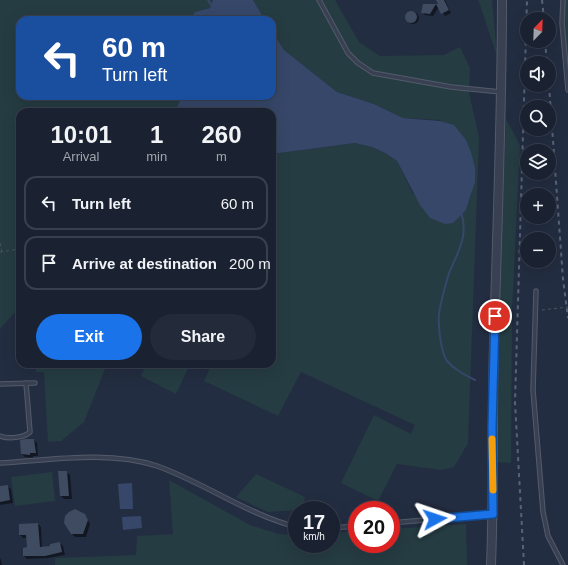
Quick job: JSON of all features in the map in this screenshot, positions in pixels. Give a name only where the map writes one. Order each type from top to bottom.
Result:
[{"type":"street","points":[[491,565],[493,514],[492,428],[502,0]]},
{"type":"lane","points":[[319,0],[348,53],[358,63],[373,73],[451,87],[501,92]]},
{"type":"lane","points":[[563,0],[562,18],[568,90]]},
{"type":"lane","points":[[536,291],[533,390],[543,512],[548,536],[564,565]]},
{"type":"lane","points":[[0,384],[35,383]]},
{"type":"lane","points":[[0,436],[9,437],[26,435],[30,432],[26,384]]},
{"type":"lane","points":[[0,463],[95,458],[138,461],[158,466],[268,517],[288,524]]},
{"type":"lane","points":[[400,522],[493,514]]},
{"type":"path","points":[[0,243],[1,252],[16,250]]},
{"type":"path","points":[[535,311],[568,307]]},
{"type":"green space","points":[[0,0],[213,0],[210,8],[195,12],[192,16],[16,16],[16,100],[180,100],[176,108],[16,108],[16,313],[14,313],[0,329]]},
{"type":"green space","points":[[253,0],[335,0],[359,42],[380,56],[444,55],[460,47],[470,68],[469,93],[479,137],[468,443],[454,467],[441,470],[397,464],[378,501],[341,483],[374,415],[411,434],[415,425],[301,372],[278,416],[204,381],[210,368],[276,368],[276,153],[355,143],[372,147],[397,161],[413,194],[466,210],[472,193],[440,120],[403,118],[374,104],[337,92],[284,50],[276,37],[276,16],[263,16]]},
{"type":"green space","points":[[478,0],[492,0],[497,56],[479,2]]},
{"type":"green space","points":[[562,0],[568,0],[568,73]]},
{"type":"green space","points":[[506,119],[520,145],[512,311],[511,463],[493,462]]},
{"type":"green space","points":[[36,368],[105,368],[84,422],[61,441],[48,442],[44,372],[36,372]]},
{"type":"green space","points":[[144,368],[188,368],[176,394],[141,376]]},
{"type":"green space","points":[[52,472],[55,501],[15,506],[11,477]]},
{"type":"green space","points":[[256,474],[305,497],[304,501],[288,501],[288,511],[268,512],[236,497]]},
{"type":"green space","points":[[169,480],[250,525],[279,534],[288,534],[288,553],[340,553],[340,532],[348,532],[348,553],[400,553],[400,528],[466,524],[467,565],[55,565],[55,558],[136,555],[137,536],[173,534]]},
{"type":"water","points":[[213,0],[253,0],[263,16],[192,16],[195,12],[210,8]]},
{"type":"water","points":[[276,37],[284,50],[337,92],[374,104],[403,118],[440,121],[454,125],[466,140],[471,152],[475,168],[475,182],[466,210],[453,223],[445,224],[430,218],[420,205],[397,161],[372,147],[355,143],[276,153],[276,108],[176,108],[180,100],[276,100]]},
{"type":"water","points":[[132,483],[133,509],[120,509],[118,484]]},
{"type":"water","points":[[141,516],[142,528],[123,530],[122,517]]},
{"type":"building","points":[[436,0],[444,0],[449,10],[441,14],[436,4],[438,4]]},
{"type":"building","points":[[423,4],[436,4],[430,14],[421,13]]},
{"type":"building","points":[[409,11],[413,11],[417,17],[413,23],[409,23],[405,19],[405,15]]},
{"type":"building","points":[[34,439],[36,453],[30,453],[30,455],[21,454],[20,440]]},
{"type":"building","points":[[58,471],[67,471],[69,496],[60,496]]},
{"type":"building","points":[[8,485],[10,500],[0,502],[0,486]]},
{"type":"building","points":[[75,509],[85,514],[88,520],[83,534],[71,534],[64,523],[65,516]]},
{"type":"building","points":[[38,523],[40,547],[50,546],[50,544],[60,542],[62,552],[45,556],[23,556],[23,548],[27,547],[26,535],[19,535],[19,524]]},
{"type":"waterway","points":[[208,0],[212,6]]},
{"type":"waterway","points":[[461,212],[464,228],[463,236],[459,251],[449,273],[439,315],[439,326],[443,352],[447,361],[457,370],[475,380]]},
{"type":"railway","points":[[524,565],[515,402],[527,0]]},
{"type":"railway","points":[[542,0],[543,12]]},
{"type":"railway","points":[[546,48],[546,56]]},
{"type":"railway","points":[[550,92],[563,279],[568,318]]},
{"type":"slow traffic","points":[[492,439],[493,490]]},
{"type":"route","points":[[435,519],[493,514],[492,428],[495,316]]}]
